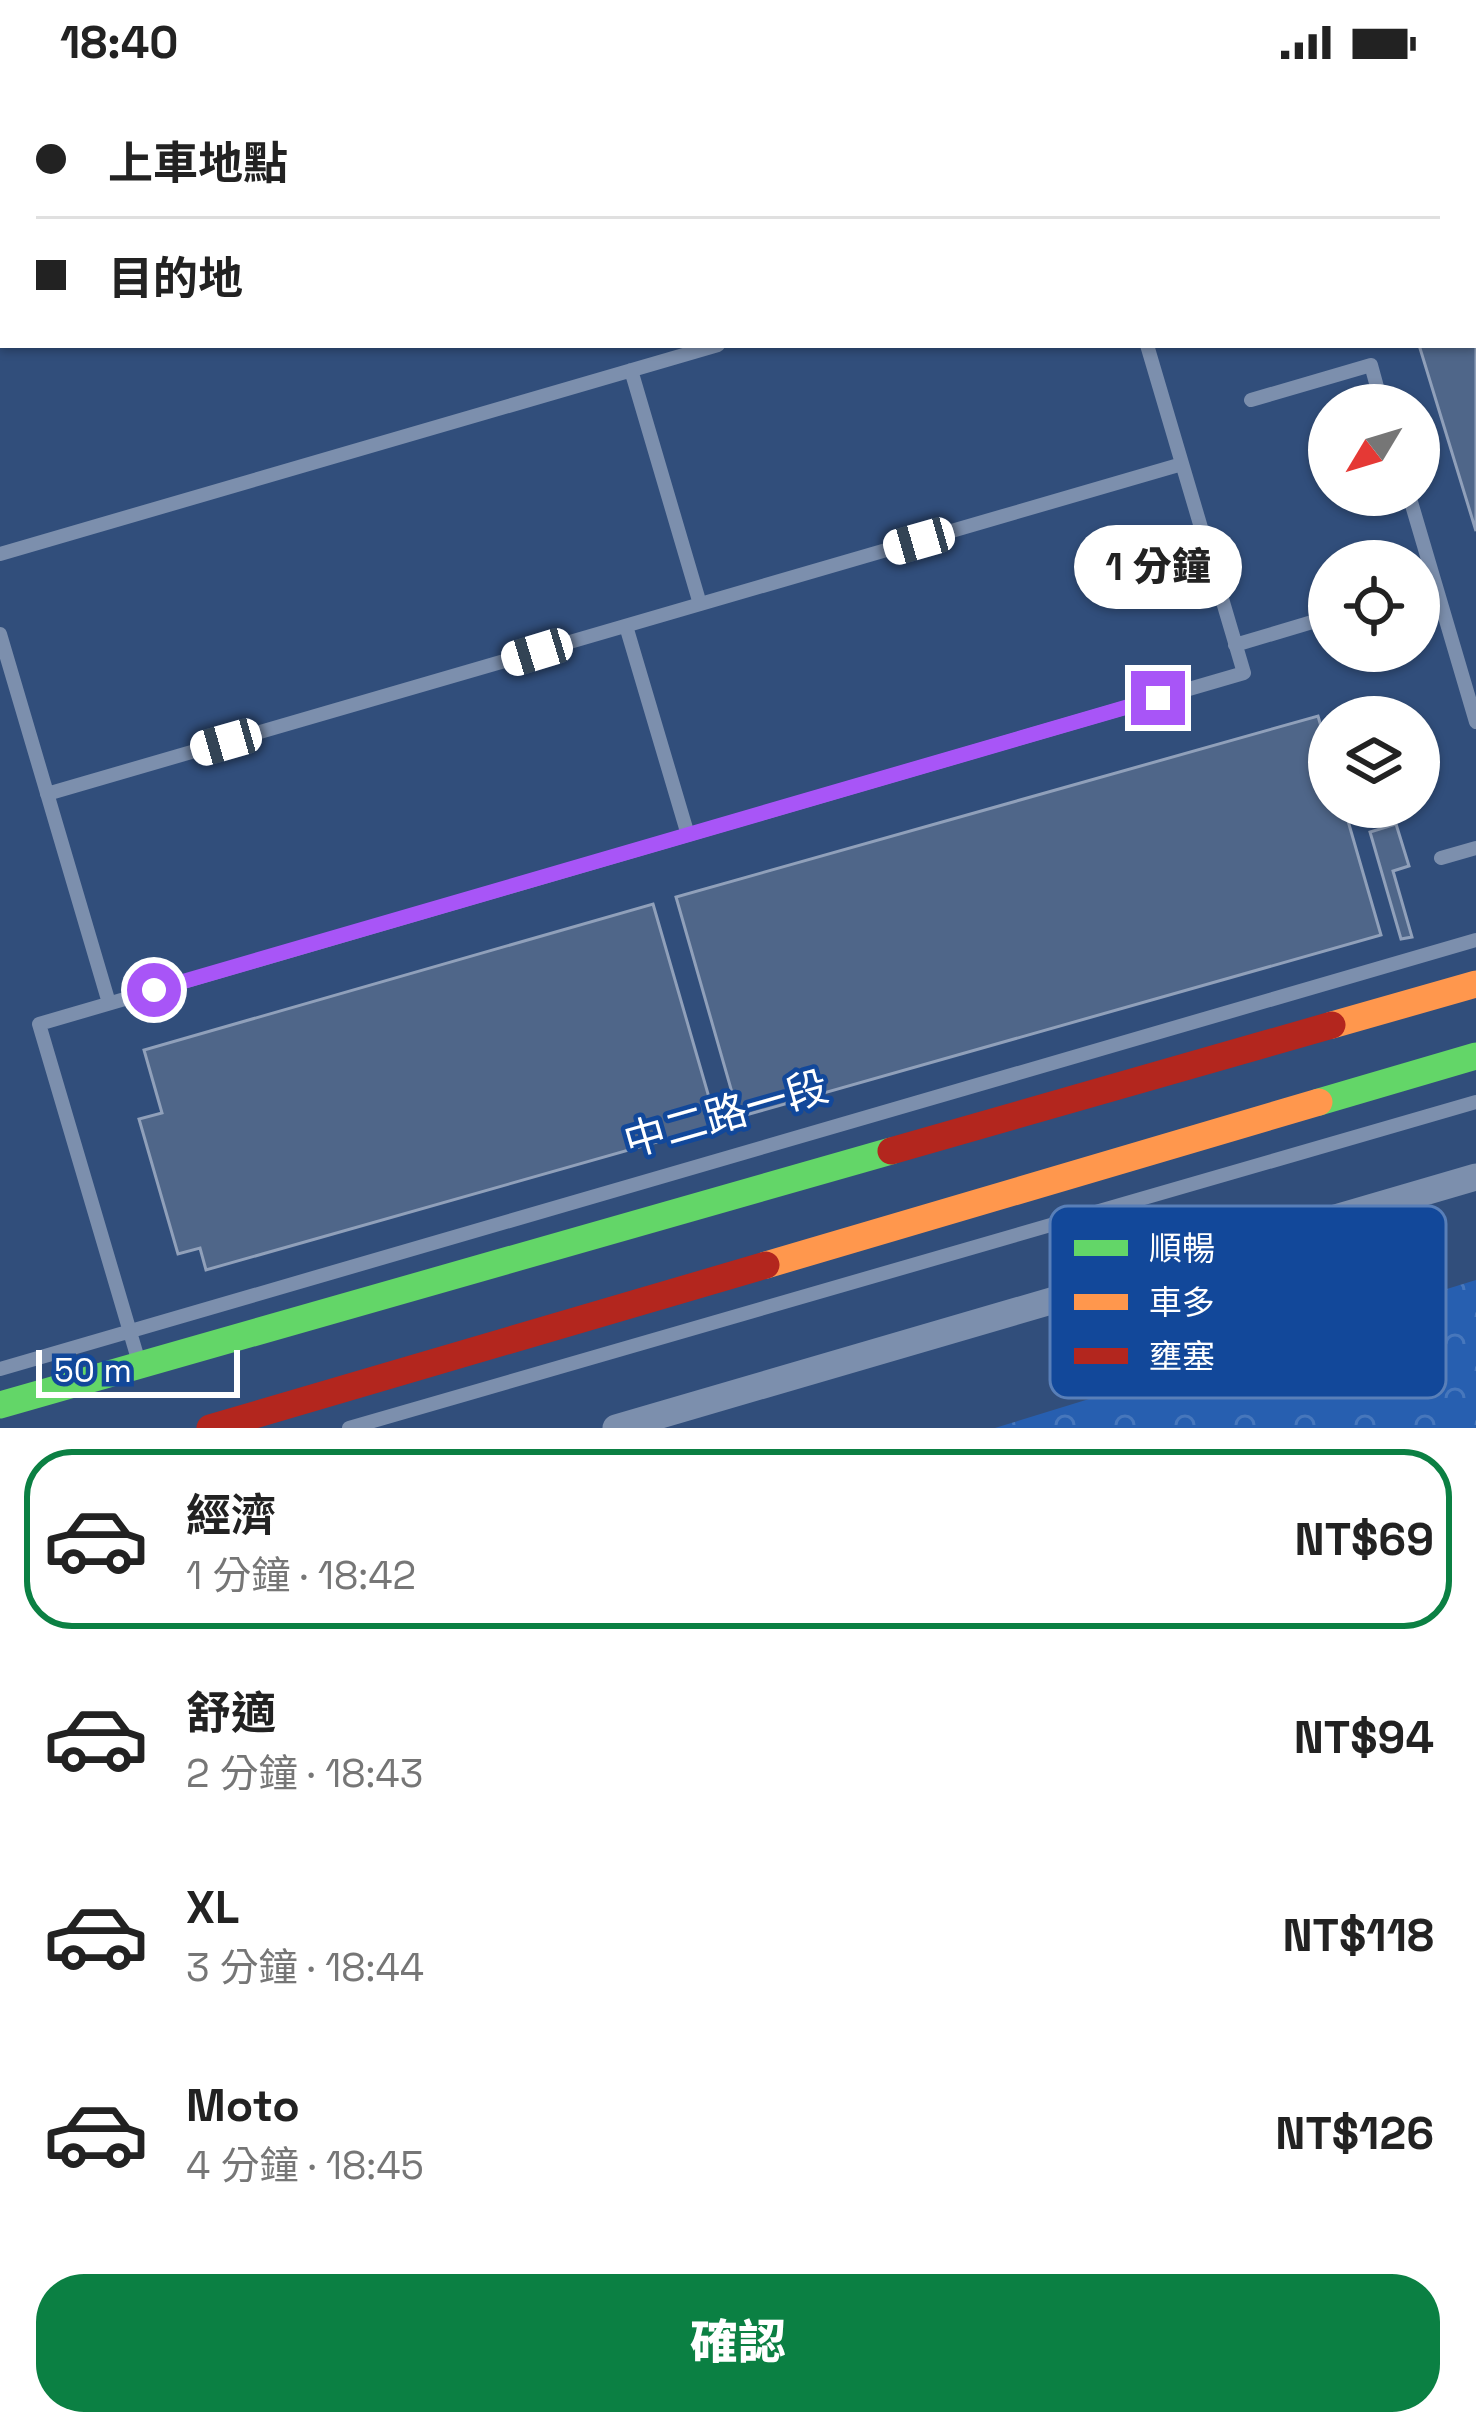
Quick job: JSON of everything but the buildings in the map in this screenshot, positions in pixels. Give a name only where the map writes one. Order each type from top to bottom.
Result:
[{"type":"street","name":"中二路一段","points":[[0,1405],[1476,985]]},
{"type":"street","points":[[210,1428],[1476,1055]]},
{"type":"street","points":[[1377,1206],[1476,1177]]},
{"type":"street","points":[[616,1428],[1050,1301]]},
{"type":"lane","points":[[0,554],[708,348]]},
{"type":"lane","points":[[140,1364],[39,1024],[1244,673],[1148,348]]},
{"type":"lane","points":[[1251,400],[1371,365],[1376,384]]},
{"type":"lane","points":[[631,370],[700,604]]},
{"type":"lane","points":[[47,794],[1182,464]]},
{"type":"lane","points":[[1440,600],[1476,722]]},
{"type":"lane","points":[[1235,645],[1308,623]]},
{"type":"lane","points":[[626,626],[688,835]]},
{"type":"lane","points":[[0,634],[110,1003]]},
{"type":"lane","points":[[1441,858],[1476,848]]},
{"type":"lane","name":"中二路一段","points":[[0,1369],[1476,940]]},
{"type":"lane","points":[[1116,1206],[1476,1102]]},
{"type":"lane","points":[[349,1428],[1050,1225]]},
{"type":"green space","points":[[1476,1280],[1476,1428],[995,1428],[1092,1398],[1446,1398],[1446,1289]]},
{"type":"traffic: fast","points":[[1319,1102],[1476,1056]]},
{"type":"traffic: fast","points":[[0,1405],[891,1151]]},
{"type":"traffic: slow","points":[[1332,1025],[1476,984]]},
{"type":"traffic: slow","points":[[766,1265],[1319,1102]]},
{"type":"traffic: jam","points":[[891,1151],[1332,1025]]},
{"type":"traffic: jam","points":[[210,1428],[766,1265]]},
{"type":"route","points":[[154,990],[1158,698]]}]
